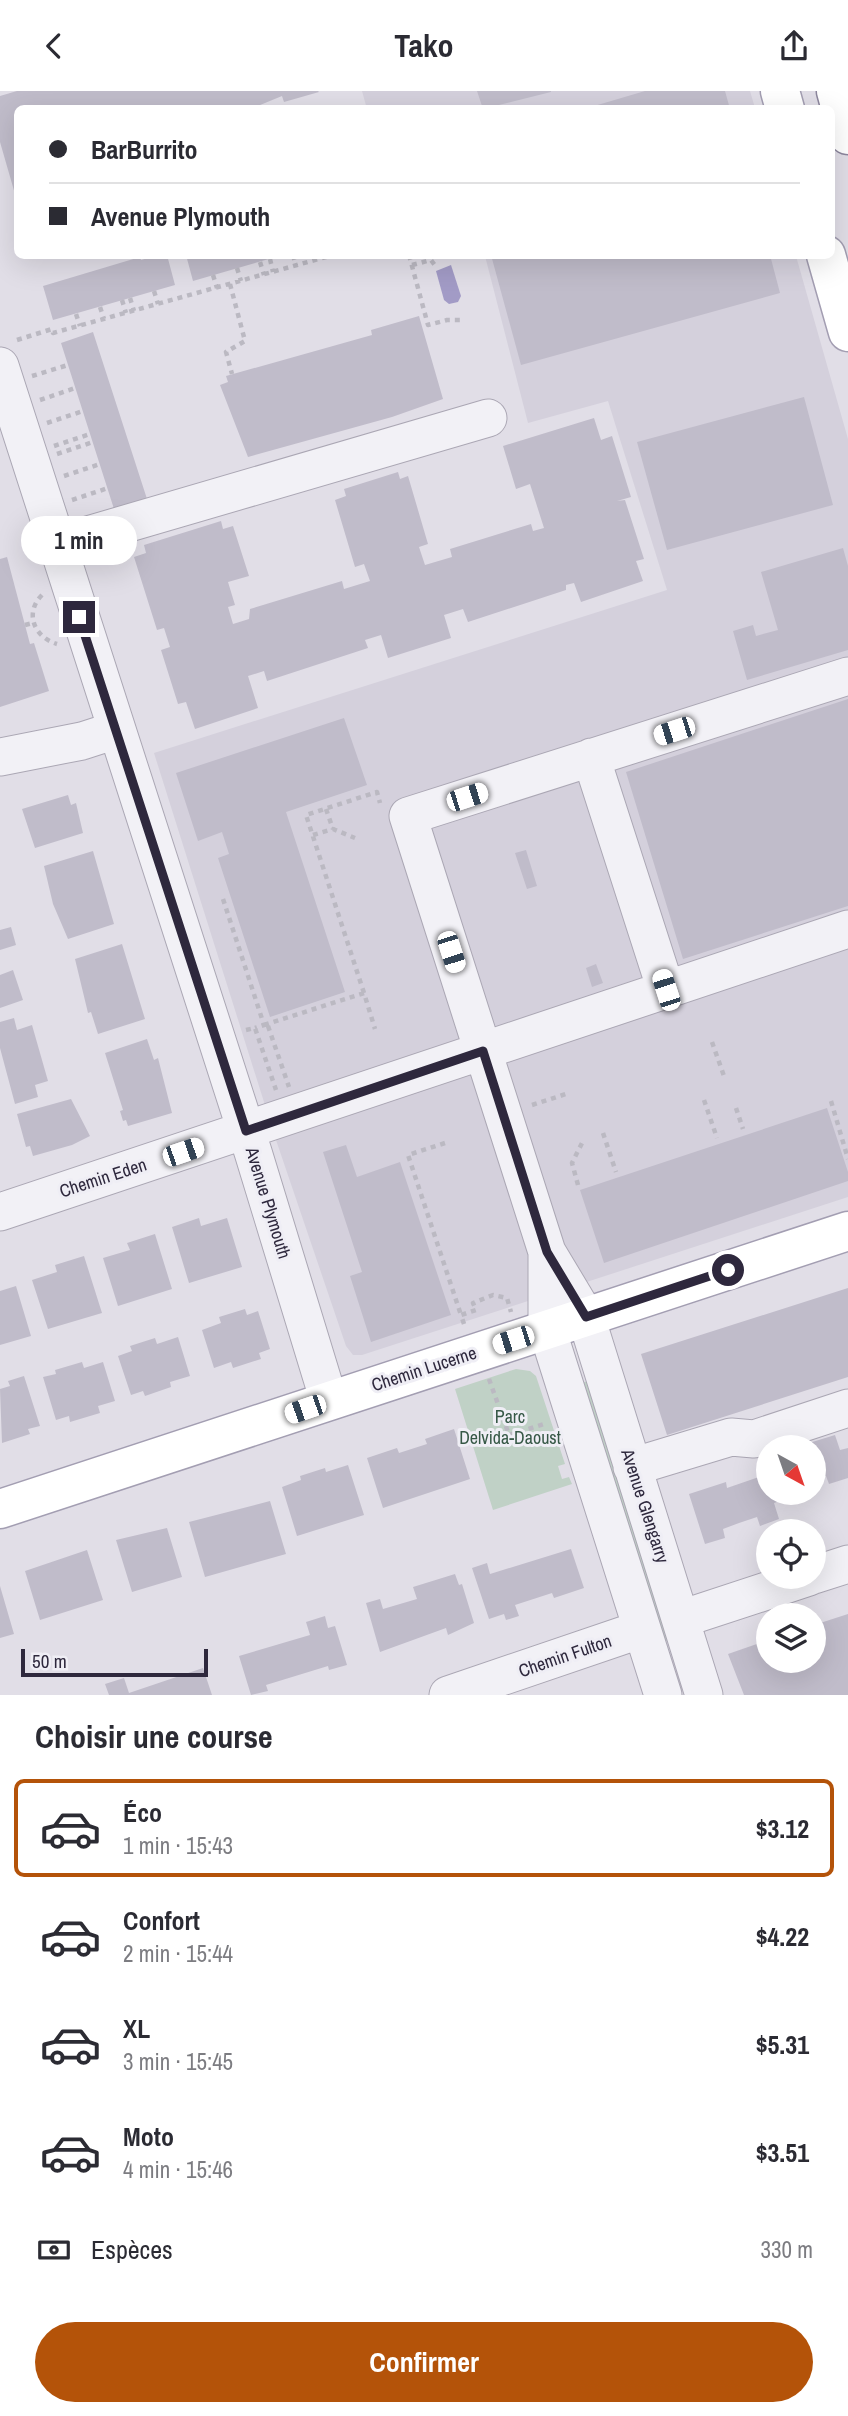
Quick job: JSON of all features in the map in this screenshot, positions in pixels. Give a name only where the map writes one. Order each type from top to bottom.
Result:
[{"type":"main road","points":[[836,91],[848,135]]},
{"type":"main road","points":[[828,259],[848,332]]},
{"type":"main road","name":"Chemin Lucerne","points":[[0,1509],[848,1231]]},
{"type":"street","name":"Avenue Plymouth","points":[[15,361],[57,544],[246,1131],[329,1401]]},
{"type":"street","points":[[57,544],[488,418]]},
{"type":"street","points":[[663,1695],[547,1329],[547,1252],[408,816],[848,675]]},
{"type":"street","points":[[0,757],[82,741],[116,730]]},
{"type":"street","points":[[591,757],[666,990]]},
{"type":"street","name":"Chemin Eden","points":[[0,1212],[848,929]]},
{"type":"street","name":"Avenue Glengarry","points":[[547,1252],[586,1317],[704,1695]]},
{"type":"street","points":[[632,1467],[731,1437],[754,1439],[848,1408]]},
{"type":"street","points":[[826,1571],[848,1564]]},
{"type":"street","points":[[681,1619],[772,1589]]},
{"type":"street","name":"Chemin Fulton","points":[[448,1695],[642,1629]]},
{"type":"path","points":[[270,259],[273,272]]},
{"type":"path","points":[[294,259],[296,266]]},
{"type":"path","points":[[15,361],[52,329],[53,333],[80,326],[320,259]]},
{"type":"path","points":[[410,259],[428,325],[460,320]]},
{"type":"path","points":[[412,265],[431,260],[437,268]]},
{"type":"path","points":[[260,262],[264,275]]},
{"type":"path","points":[[237,268],[241,281]]},
{"type":"path","points":[[213,275],[217,288]]},
{"type":"path","points":[[230,284],[245,341],[226,352],[232,374]]},
{"type":"path","points":[[154,291],[158,304]]},
{"type":"path","points":[[130,298],[134,311]]},
{"type":"path","points":[[122,300],[126,313]]},
{"type":"path","points":[[100,307],[104,319]]},
{"type":"path","points":[[76,313],[80,326]]},
{"type":"path","points":[[15,361],[68,365]]},
{"type":"path","points":[[37,401],[75,388]]},
{"type":"path","points":[[44,424],[83,411]]},
{"type":"path","points":[[51,447],[90,434]]},
{"type":"path","points":[[54,455],[93,442]]},
{"type":"path","points":[[61,478],[100,464]]},
{"type":"path","points":[[69,501],[108,488]]},
{"type":"path","points":[[48,591],[33,607],[33,623],[44,639],[58,645],[65,643]]},
{"type":"path","points":[[25,625],[33,623]]},
{"type":"path","points":[[375,1029],[306,815],[377,792],[384,815]]},
{"type":"path","points":[[326,809],[332,829]]},
{"type":"path","points":[[313,835],[332,829],[355,838]]},
{"type":"path","points":[[223,899],[289,1087]]},
{"type":"path","points":[[239,1033],[364,993]]},
{"type":"path","points":[[255,1028],[279,1101]]},
{"type":"path","points":[[712,1042],[725,1079]]},
{"type":"path","points":[[531,1105],[569,1093]]},
{"type":"path","points":[[704,1100],[717,1138]]},
{"type":"path","points":[[831,1101],[848,1159]]},
{"type":"path","points":[[736,1108],[744,1129]]},
{"type":"path","points":[[603,1133],[616,1172]]},
{"type":"path","points":[[578,1185],[572,1163],[584,1139]]},
{"type":"path","points":[[445,1143],[408,1155],[465,1328]]},
{"type":"path","points":[[461,1315],[476,1310],[473,1303],[493,1295],[507,1298],[512,1313]]},
{"type":"path","points":[[488,1376],[509,1435],[555,1421]]},
{"type":"shaded area","points":[[362,91],[750,91],[754,105],[366,105]]},
{"type":"shaded area","points":[[486,259],[797,259],[848,439],[848,1197],[362,1355],[353,1355],[346,1346],[275,1137],[154,753],[667,590],[608,401],[528,423]]},
{"type":"shaded area","points":[[451,265],[461,296],[458,302],[449,304],[444,300],[436,271]]},
{"type":"green space","name":"Parc Delvida-Daoust","points":[[516,1369],[530,1371],[536,1376],[565,1464],[558,1466],[562,1479],[569,1477],[572,1484],[493,1510],[455,1389]]},
{"type":"green space","points":[[587,1381],[670,1640],[661,1643],[580,1384]]},
{"type":"building","points":[[17,91],[319,92],[284,102],[282,96],[260,105],[14,105],[14,191],[0,142],[0,96]]},
{"type":"building","points":[[477,91],[551,91],[499,105],[482,105]]},
{"type":"building","points":[[645,91],[725,91],[729,105],[598,105]]},
{"type":"building","points":[[133,259],[168,259],[175,285],[53,320],[43,286]]},
{"type":"building","points":[[187,259],[269,259],[193,281]]},
{"type":"building","points":[[492,259],[771,259],[780,293],[521,365]]},
{"type":"building","points":[[419,316],[443,399],[392,417],[248,457],[220,385],[228,382],[226,376],[372,335],[371,330]]},
{"type":"building","points":[[93,332],[147,499],[114,509],[61,343]]},
{"type":"building","points":[[804,397],[833,505],[667,550],[637,442]]},
{"type":"building","points":[[594,418],[601,440],[612,436],[631,497],[617,501],[625,500],[644,559],[636,561],[643,581],[581,602],[574,583],[566,585],[566,590],[468,622],[463,609],[444,615],[451,638],[388,658],[381,635],[365,640],[368,648],[267,681],[264,671],[248,676],[258,708],[195,729],[186,702],[178,704],[161,650],[170,647],[164,628],[157,630],[134,557],[146,553],[144,545],[221,521],[223,529],[233,526],[249,576],[228,582],[235,605],[228,607],[233,624],[249,619],[250,609],[342,581],[344,589],[370,581],[364,564],[355,567],[335,500],[346,496],[344,489],[398,472],[400,479],[408,476],[428,544],[419,547],[425,565],[452,557],[450,549],[531,524],[533,531],[544,528],[530,484],[516,489],[503,446]]},
{"type":"building","points":[[843,548],[848,566],[848,650],[747,680],[733,631],[753,625],[756,636],[778,630],[761,572]]},
{"type":"building","points":[[7,557],[30,644],[34,643],[49,691],[0,707],[0,559]]},
{"type":"building","points":[[848,699],[848,906],[683,959],[626,772]]},
{"type":"building","points":[[344,718],[367,785],[286,812],[345,992],[270,1017],[218,858],[229,854],[222,832],[198,841],[176,773]]},
{"type":"building","points":[[68,795],[71,805],[76,803],[83,833],[35,848],[22,809]]},
{"type":"building","points":[[526,850],[537,886],[527,889],[515,853]]},
{"type":"building","points":[[93,851],[114,924],[68,939],[53,904],[44,866]]},
{"type":"building","points":[[11,927],[16,945],[0,950],[0,930]]},
{"type":"building","points":[[122,944],[145,1019],[98,1034],[91,1012],[88,1013],[75,959]]},
{"type":"building","points":[[596,964],[603,983],[592,987],[586,968]]},
{"type":"building","points":[[13,970],[23,1000],[0,1008],[0,975]]},
{"type":"building","points":[[14,1018],[17,1030],[32,1025],[48,1081],[35,1085],[38,1097],[15,1104],[0,1048],[0,1022]]},
{"type":"building","points":[[147,1039],[154,1060],[158,1058],[172,1113],[128,1126],[126,1120],[123,1121],[120,1111],[123,1110],[105,1053]]},
{"type":"building","points":[[71,1099],[90,1136],[72,1145],[33,1156],[30,1146],[26,1147],[17,1114]]},
{"type":"building","points":[[827,1108],[848,1172],[848,1181],[604,1263],[580,1190]]},
{"type":"building","points":[[346,1145],[357,1177],[400,1162],[451,1315],[371,1342],[350,1276],[362,1272],[323,1152]]},
{"type":"building","points":[[199,1218],[201,1226],[227,1218],[242,1267],[189,1283],[172,1227]]},
{"type":"building","points":[[155,1234],[172,1289],[118,1306],[103,1258],[130,1250],[127,1243]]},
{"type":"building","points":[[84,1256],[102,1313],[48,1329],[32,1280],[57,1272],[55,1265]]},
{"type":"building","points":[[16,1286],[31,1336],[0,1345],[0,1291]]},
{"type":"building","points":[[848,1288],[848,1377],[667,1435],[641,1354]]},
{"type":"building","points":[[245,1309],[247,1315],[258,1311],[270,1349],[259,1353],[261,1359],[233,1368],[231,1362],[214,1368],[202,1330],[221,1323],[219,1317]]},
{"type":"building","points":[[178,1337],[190,1376],[170,1382],[171,1387],[145,1396],[143,1391],[131,1395],[118,1356],[132,1351],[130,1346],[155,1338],[157,1344]]},
{"type":"building","points":[[82,1362],[84,1368],[103,1362],[115,1401],[98,1406],[100,1413],[70,1422],[69,1416],[56,1420],[43,1377],[56,1374],[55,1370]]},
{"type":"building","points":[[24,1376],[40,1426],[28,1429],[30,1434],[2,1443],[0,1389],[10,1386],[8,1381]]},
{"type":"building","points":[[454,1429],[470,1479],[383,1508],[367,1458],[397,1448],[399,1453],[427,1444],[425,1439]]},
{"type":"building","points":[[835,1435],[840,1450],[848,1448],[848,1478],[829,1484],[826,1476],[826,1438]]},
{"type":"building","points":[[348,1465],[364,1515],[297,1536],[282,1487],[301,1480],[300,1476],[325,1468],[326,1472]]},
{"type":"building","points":[[756,1478],[756,1505],[775,1505],[779,1519],[757,1517],[739,1523],[723,1529],[725,1538],[705,1544],[689,1494],[726,1482],[727,1488]]},
{"type":"building","points":[[270,1501],[286,1554],[205,1577],[189,1522]]},
{"type":"building","points":[[167,1528],[182,1577],[132,1592],[116,1540]]},
{"type":"building","points":[[571,1549],[584,1588],[554,1598],[552,1593],[515,1605],[519,1616],[506,1620],[504,1614],[489,1619],[472,1568],[487,1563],[490,1574]]},
{"type":"building","points":[[87,1550],[103,1600],[40,1620],[25,1571]]},
{"type":"building","points":[[455,1574],[459,1585],[462,1584],[474,1623],[448,1635],[446,1628],[380,1652],[366,1603],[380,1599],[383,1609],[417,1599],[413,1587]]},
{"type":"building","points":[[0,1586],[14,1634],[0,1638]]},
{"type":"building","points":[[848,1614],[848,1695],[744,1695],[728,1654],[756,1644],[756,1673],[826,1673],[826,1621]]},
{"type":"building","points":[[325,1616],[328,1628],[335,1626],[347,1665],[329,1670],[328,1666],[266,1685],[268,1691],[251,1695],[239,1656],[310,1635],[306,1622]]},
{"type":"building","points":[[203,1668],[212,1695],[109,1695],[105,1684],[124,1678],[129,1693]]},
{"type":"route","points":[[79,617],[246,1131],[483,1051],[547,1252],[586,1317],[728,1270]]}]
